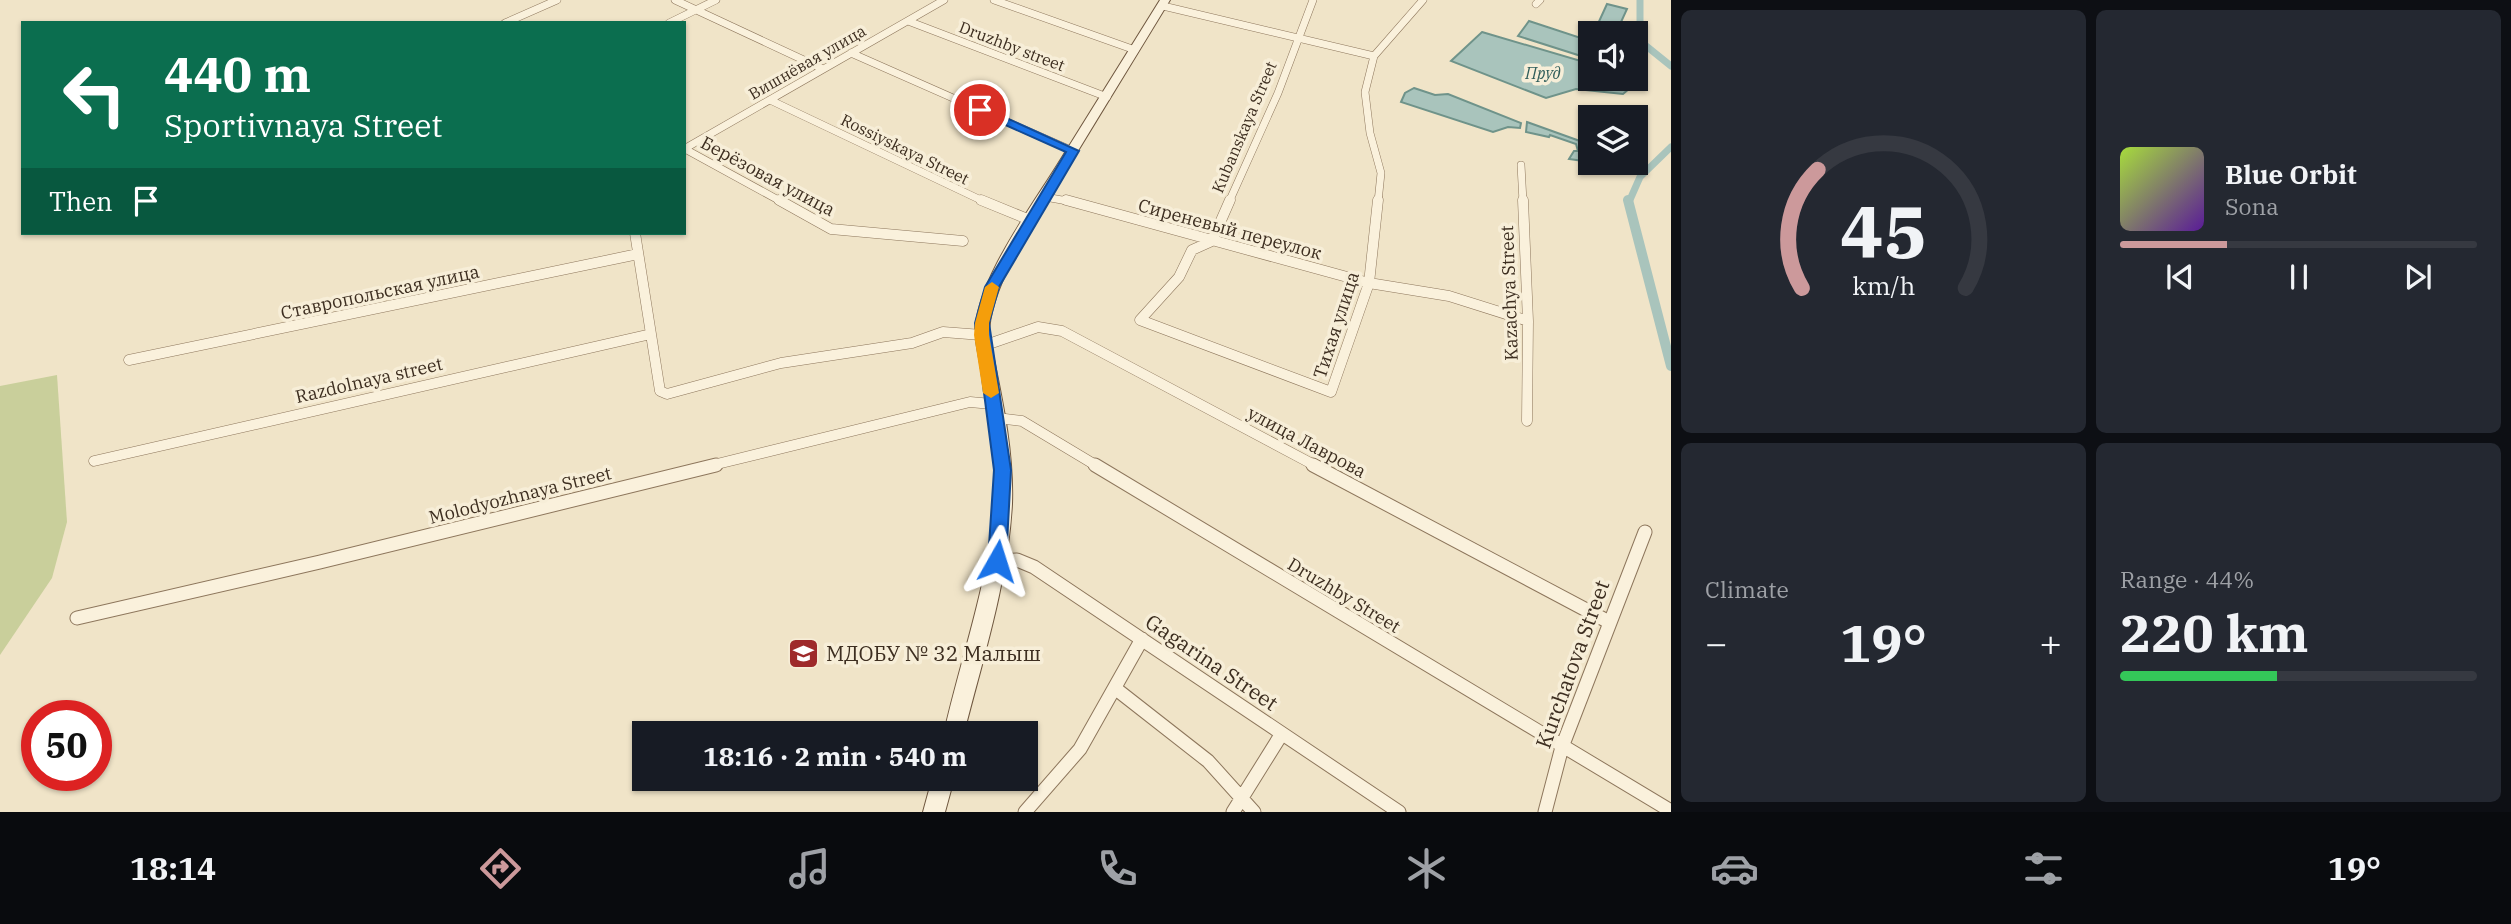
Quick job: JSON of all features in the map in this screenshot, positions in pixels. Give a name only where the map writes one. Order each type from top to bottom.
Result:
[{"type":"main road","points":[[957,721],[997,561],[1003,492],[995,411],[982,335],[992,287],[1164,2]]},
{"type":"main road","points":[[934,812],[940,791]]},
{"type":"street","points":[[510,21],[557,0]]},
{"type":"street","points":[[675,0],[823,69]]},
{"type":"street","points":[[673,21],[716,0]]},
{"type":"street","name":"Вишнёвая улица","points":[[687,147],[944,0]]},
{"type":"street","points":[[994,0],[1135,50]]},
{"type":"street","name":"Kubanskaya Street","points":[[1140,320],[1179,277],[1192,250],[1212,241],[1278,93],[1313,0]]},
{"type":"street","name":"Тихая улица","points":[[1140,320],[1331,392],[1370,283],[1381,173],[1370,133],[1365,92],[1374,56],[1423,0]]},
{"type":"street","points":[[1164,2],[1374,56]]},
{"type":"street","name":"Druzhby street","points":[[908,21],[1107,97]]},
{"type":"street","points":[[851,53],[1073,151]]},
{"type":"street","name":"Rossiyskaya Street","points":[[770,100],[984,202],[1030,220]]},
{"type":"street","name":"Берёзовая улица","points":[[687,147],[831,229],[963,241]]},
{"type":"street","name":"Kazachya Street","points":[[1521,165],[1528,321],[1527,421]]},
{"type":"street","name":"Сиреневый переулок","points":[[1045,197],[1370,283],[1449,296],[1528,321]]},
{"type":"street","points":[[635,235],[660,391],[667,394],[781,363],[912,343],[943,332],[982,335]]},
{"type":"street","name":"Ставропольская улица","points":[[129,360],[638,254]]},
{"type":"street","name":"улица Лаврова","points":[[982,335],[1038,327],[1062,331],[1609,622]]},
{"type":"street","name":"Razdolnaya street","points":[[94,461],[651,334]]},
{"type":"street","name":"Molodyozhnaya Street","points":[[77,618],[347,555],[970,402],[995,411]]},
{"type":"street","name":"Druzhby Street","points":[[995,411],[1022,421],[1671,811]]},
{"type":"street","name":"Kurchatova Street","points":[[1545,812],[1562,747],[1645,532]]},
{"type":"street","name":"Gagarina Street","points":[[997,561],[1017,560],[1034,567],[1399,812]]},
{"type":"street","points":[[1025,812],[1080,749],[1142,639]]},
{"type":"street","points":[[1116,689],[1175,734],[1242,795],[1254,812]]},
{"type":"street","points":[[1233,812],[1281,735]]},
{"type":"green space","points":[[57,375],[67,522],[52,578],[0,655],[0,386]]},
{"type":"water","points":[[1607,4],[1627,9],[1622,21],[1599,21]]},
{"type":"water","points":[[1529,21],[1578,37],[1578,55],[1518,36]]},
{"type":"water","name":"Пруд","points":[[1482,32],[1578,60],[1578,89],[1546,98],[1451,61]]},
{"type":"water","points":[[1414,88],[1435,95],[1448,94],[1521,123],[1520,128],[1508,127],[1493,132],[1401,102],[1405,93]]},
{"type":"water","name":"Пруд","points":[[1595,91],[1627,91],[1623,94]]},
{"type":"water","points":[[1527,122],[1578,140],[1578,151],[1576,144],[1550,135],[1549,137],[1526,132]]},
{"type":"water","points":[[1574,151],[1578,151],[1578,160],[1569,159]]},
{"type":"waterway","points":[[1640,0],[1640,41],[1671,66]]},
{"type":"waterway","points":[[1629,202],[1640,177],[1671,147]]},
{"type":"waterway","points":[[1628,200],[1671,366]]},
{"type":"slow traffic","points":[[991,393],[982,323],[992,287]]},
{"type":"place","name":"МДОБУ № 32 Малыш","points":[[803,653]]},
{"type":"route","points":[[980,110],[1073,151],[992,287],[982,323],[1003,470],[1003,503],[997,561]]}]
